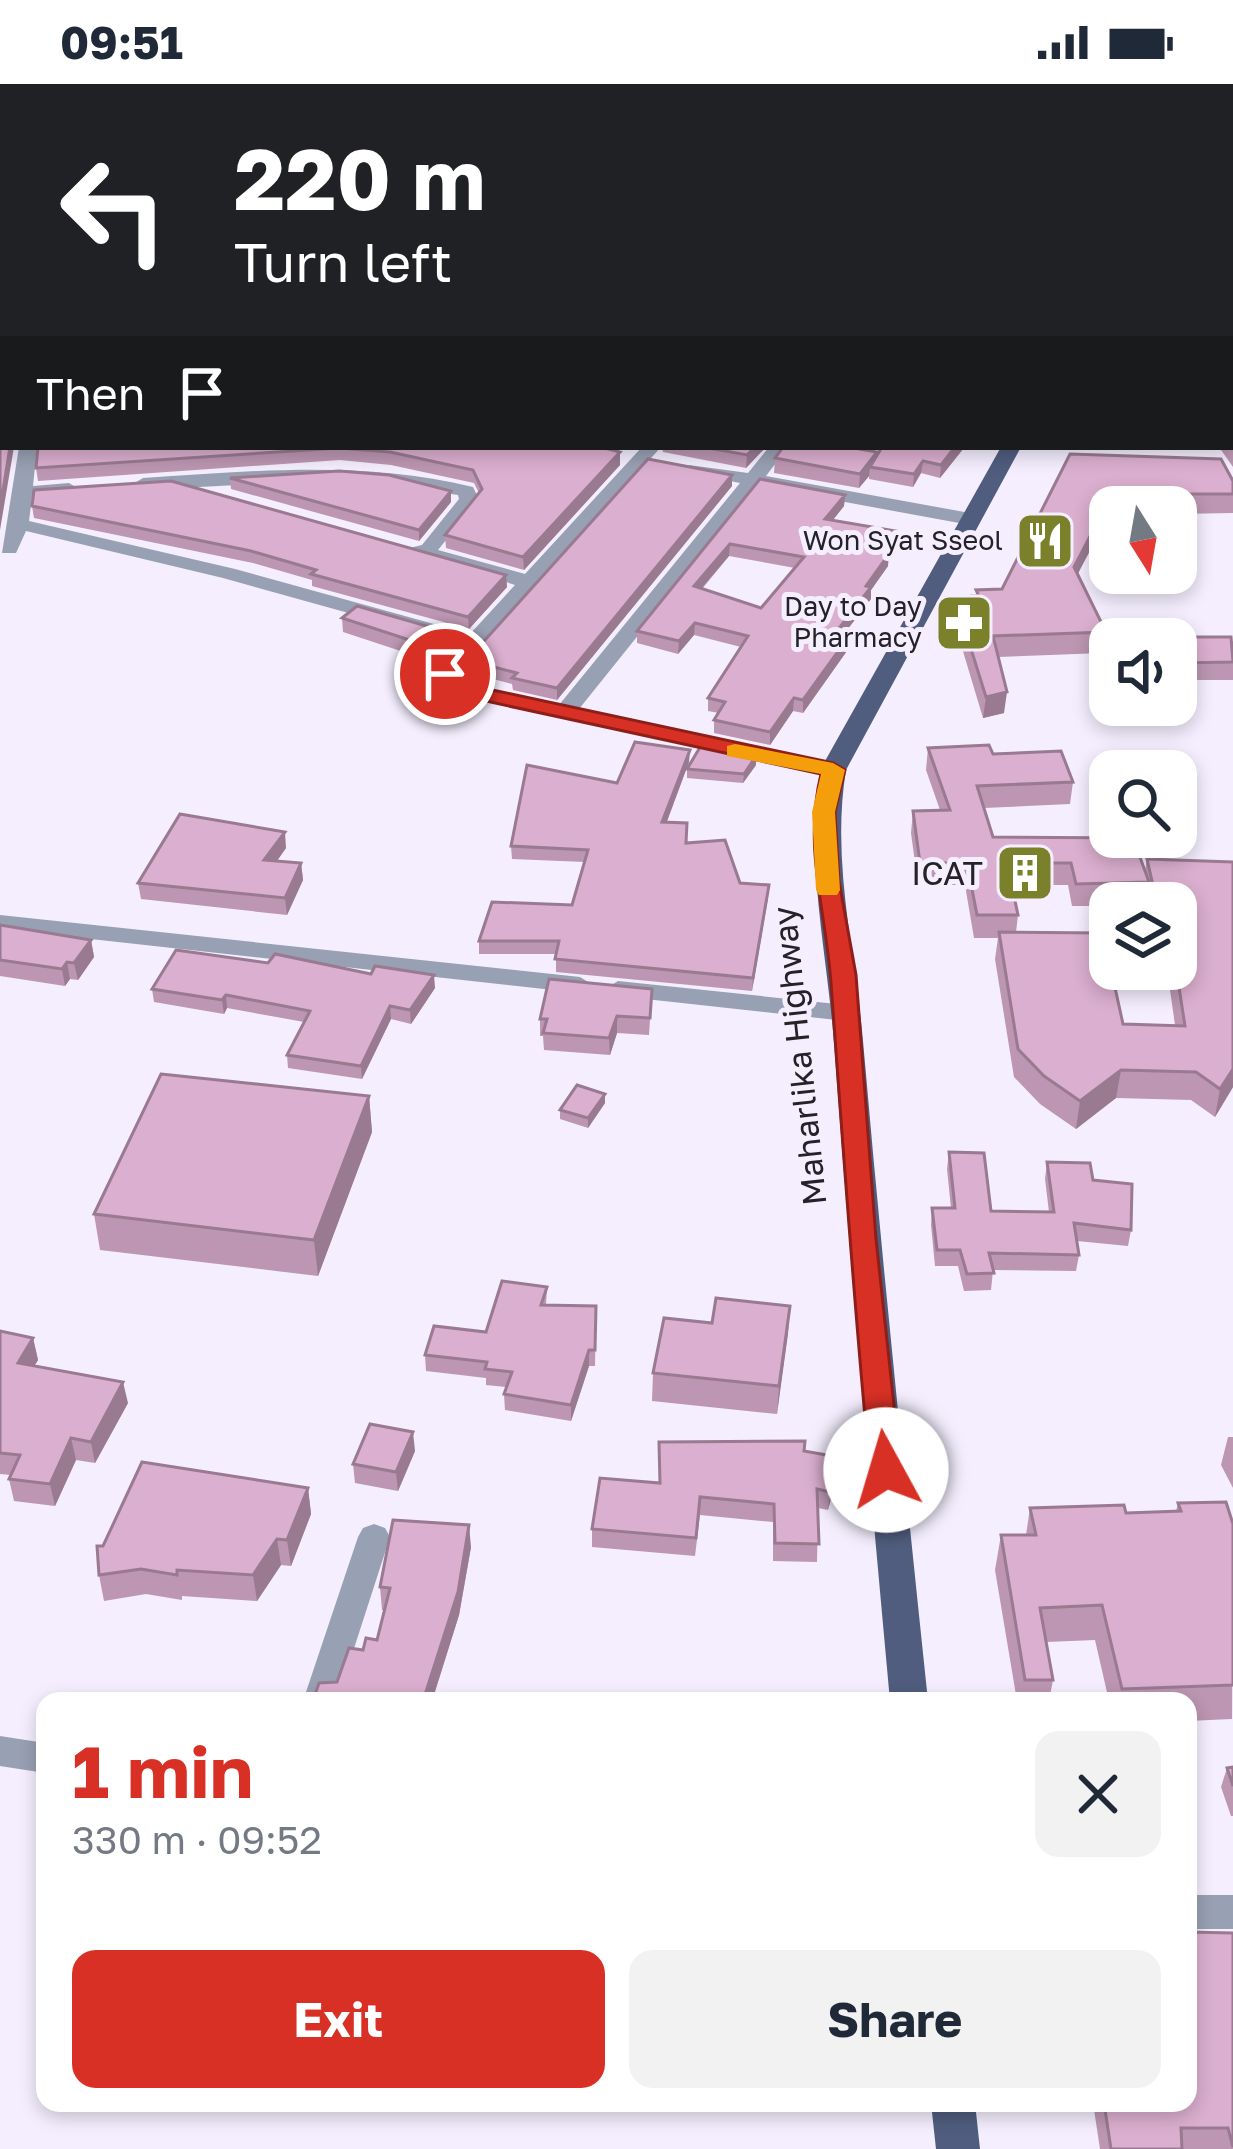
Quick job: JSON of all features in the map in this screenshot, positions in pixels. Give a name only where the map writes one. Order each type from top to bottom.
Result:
[{"type":"main road","name":"Maharlika Highway","points":[[908,1692],[862,1239],[847,1013],[826,881],[824,812],[833,770],[1009,450]]},
{"type":"main road","points":[[954,2112],[958,2149]]},
{"type":"street","points":[[9,549],[19,524],[28,450]]},
{"type":"street","points":[[564,713],[777,450]]},
{"type":"street","points":[[833,770],[449,685],[445,674],[532,583],[638,454],[970,519]]},
{"type":"street","points":[[129,485],[365,472],[466,490],[470,500],[426,552]]},
{"type":"street","points":[[172,482],[230,501]]},
{"type":"street","points":[[24,492],[87,488]]},
{"type":"street","points":[[19,524],[228,573],[475,642]]},
{"type":"street","points":[[384,542],[532,583]]},
{"type":"street","points":[[0,922],[353,964],[847,1013]]},
{"type":"street","points":[[323,1692],[374,1537]]},
{"type":"street","points":[[0,1750],[36,1756]]},
{"type":"street","points":[[1197,1912],[1233,1912]]},
{"type":"building","points":[[0,450],[10,450],[0,509]]},
{"type":"building","points":[[38,450],[309,450],[36,468]]},
{"type":"building","points":[[364,450],[620,452],[523,557],[445,535],[482,489],[473,470]]},
{"type":"building","points":[[781,450],[877,452],[860,474],[775,458]]},
{"type":"building","points":[[880,450],[953,450],[941,465],[923,461],[914,474],[870,467]]},
{"type":"building","points":[[1070,454],[1221,459],[1233,481],[1233,494],[1197,494],[1197,486],[1089,486],[1089,538],[1074,567],[1099,618],[1089,618],[1089,633],[993,636],[1007,692],[986,697],[961,617],[980,617],[972,596],[979,596],[976,590],[1002,589]]},
{"type":"building","points":[[648,459],[732,475],[557,688],[512,678],[517,673],[467,660]]},
{"type":"building","points":[[339,471],[389,475],[451,491],[419,530],[230,478]]},
{"type":"building","points":[[760,479],[845,495],[825,519],[896,531],[883,553],[889,554],[866,586],[871,587],[836,632],[850,635],[803,700],[794,698],[770,732],[714,720],[725,702],[708,698],[748,636],[695,623],[679,641],[637,631]],"holes":[[[730,544],[804,557],[761,608],[694,586]]]},
{"type":"building","points":[[171,481],[506,575],[468,617],[311,574],[316,570],[251,551],[32,506],[34,490]]},
{"type":"building","points":[[357,606],[451,633],[437,649],[342,618]]},
{"type":"building","points":[[1197,637],[1231,637],[1233,662],[1197,663]]},
{"type":"building","points":[[635,742],[690,750],[662,822],[687,823],[686,843],[725,840],[740,883],[769,885],[753,978],[555,959],[559,941],[479,941],[492,902],[572,905],[588,850],[511,846],[527,765],[617,783]]},
{"type":"building","points":[[702,744],[756,756],[744,774],[687,769]]},
{"type":"building","points":[[989,745],[993,754],[1061,751],[1073,782],[977,786],[993,837],[1089,838],[1089,858],[1140,858],[1149,882],[1076,884],[1071,863],[1007,863],[1018,915],[977,915],[967,863],[920,863],[913,811],[950,810],[928,748]]},
{"type":"building","points":[[180,814],[285,832],[264,860],[301,863],[285,898],[138,883]]},
{"type":"building","points":[[1147,859],[1233,862],[1233,1069],[1220,1089],[1196,1072],[1121,1070],[1080,1101],[1044,1076],[1018,1049],[999,932],[1089,933],[1089,990],[1116,990],[1123,1024],[1185,1026],[1179,990],[1197,990],[1197,882],[1152,882]]},
{"type":"building","points":[[0,925],[91,940],[74,963],[67,962],[62,969],[0,960]]},
{"type":"building","points":[[176,950],[268,963],[275,954],[371,974],[375,966],[434,975],[410,1010],[390,1006],[361,1066],[287,1055],[310,1011],[226,995],[222,1000],[152,989]]},
{"type":"building","points":[[549,979],[652,989],[650,1018],[617,1016],[609,1038],[543,1033],[547,1019],[540,1019]]},
{"type":"building","points":[[161,1074],[369,1096],[314,1240],[94,1214]]},
{"type":"building","points":[[577,1085],[605,1094],[588,1118],[560,1110]]},
{"type":"building","points":[[949,1152],[984,1153],[991,1211],[1054,1212],[1047,1162],[1090,1163],[1093,1180],[1132,1184],[1131,1230],[1074,1223],[1079,1255],[989,1253],[994,1273],[967,1274],[960,1250],[937,1250],[932,1208],[955,1208]]},
{"type":"building","points":[[502,1281],[547,1287],[541,1305],[596,1306],[595,1350],[589,1350],[571,1405],[504,1394],[512,1372],[485,1369],[487,1362],[425,1355],[434,1326],[486,1332]]},
{"type":"building","points":[[716,1298],[790,1306],[779,1386],[653,1373],[664,1318],[712,1323]]},
{"type":"building","points":[[0,1331],[33,1338],[18,1363],[123,1382],[91,1442],[71,1438],[50,1484],[9,1479],[20,1455],[0,1453]]},
{"type":"building","points":[[370,1424],[413,1432],[396,1472],[353,1464]]},
{"type":"building","points":[[805,1441],[804,1451],[838,1457],[830,1492],[817,1489],[819,1544],[775,1543],[774,1504],[700,1497],[696,1538],[592,1529],[600,1478],[660,1483],[659,1442]]},
{"type":"building","points":[[142,1462],[308,1488],[287,1540],[277,1539],[253,1575],[177,1570],[177,1575],[141,1569],[99,1575],[97,1546],[103,1546]]},
{"type":"building","points":[[1226,1502],[1233,1524],[1233,1685],[1122,1689],[1102,1605],[1040,1608],[1053,1680],[1025,1680],[1001,1535],[1036,1535],[1030,1508],[1124,1505],[1126,1513],[1181,1511],[1178,1503]]},
{"type":"building","points":[[393,1520],[469,1525],[458,1592],[426,1692],[316,1692],[319,1683],[337,1682],[349,1648],[363,1650],[366,1638],[377,1640],[390,1588],[380,1587]]},
{"type":"building","points":[[1197,1932],[1233,1933],[1233,2147],[1228,2128],[1181,2128],[1182,2149],[1111,2149],[1105,2112],[1197,2112]]},
{"type":"slow traffic","points":[[735,751],[833,770],[824,812],[828,890]]},
{"type":"place","name":"Won Syat Sseol","points":[[1045,541]]},
{"type":"place","name":"Day to Day Pharmacy","points":[[964,623]]},
{"type":"place","name":"ICAT","points":[[1025,873]]},
{"type":"route","points":[[445,674],[449,685],[457,689],[833,770],[824,812],[826,881],[843,975],[862,1239],[886,1470]]}]
